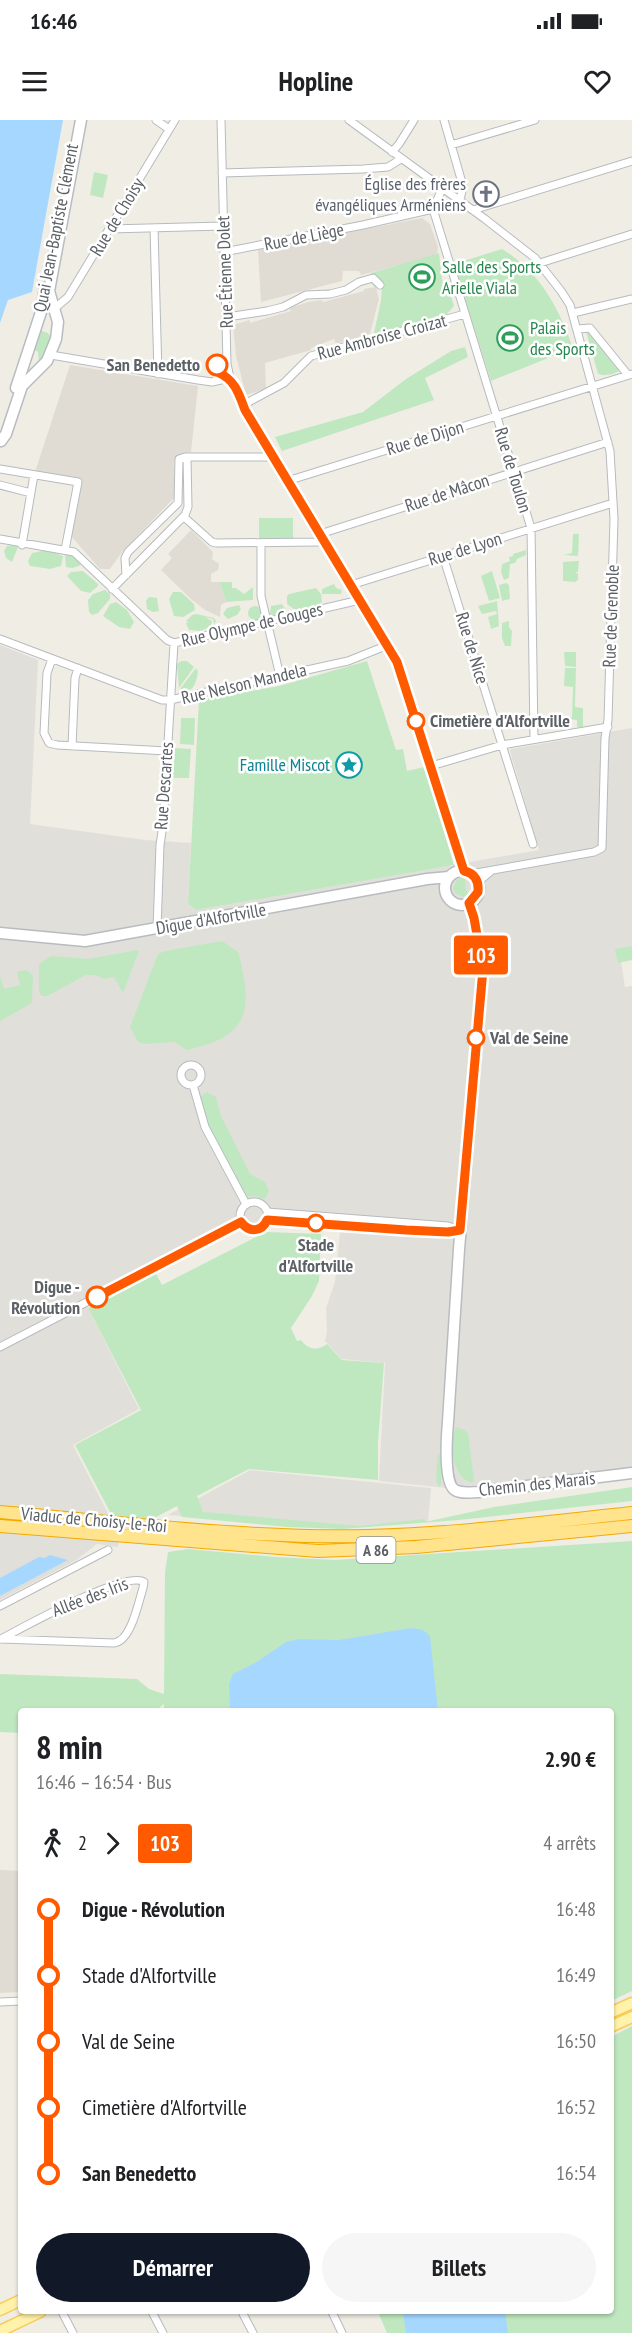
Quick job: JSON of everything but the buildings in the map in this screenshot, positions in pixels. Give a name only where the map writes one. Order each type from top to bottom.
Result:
[{"type":"highway","points":[[588,1518],[607,1509],[632,1506]]},
{"type":"highway","name":"Viaduc de Choisy-le-Roi","points":[[0,1512],[286,1535],[369,1536],[416,1534],[588,1518]]},
{"type":"highway","name":"A 86","points":[[588,1518],[632,1513]]},
{"type":"highway","name":"Viaduc de Choisy-le-Roi","points":[[0,1526],[318,1551],[374,1550],[590,1531]]},
{"type":"highway","name":"A 86","points":[[590,1531],[632,1527]]},
{"type":"highway","points":[[590,1531],[605,1536],[632,1534]]},
{"type":"main road","points":[[614,2011],[632,2002]]},
{"type":"main road","points":[[614,2025],[632,2017]]},
{"type":"main road","points":[[0,2310],[18,2301]]},
{"type":"main road","points":[[2,2331],[36,2314]]},
{"type":"street","name":"Quai Jean-Baptiste Clément","points":[[47,360],[59,327],[49,291],[79,120]]},
{"type":"street","name":"Quai Jean-Baptiste Clément","points":[[34,331],[51,266],[79,120]]},
{"type":"street","points":[[156,120],[169,129]]},
{"type":"street","name":"Rue de Choisy","points":[[54,309],[68,297],[175,120]]},
{"type":"street","name":"Rue Étienne Dolet","points":[[221,120],[227,364],[230,378],[287,481],[397,662],[431,766],[471,876]]},
{"type":"street","name":"Rue de Grenoble","points":[[349,120],[441,189],[460,200],[540,263],[561,291],[573,313],[608,442],[613,502],[608,727],[605,738],[602,848],[594,852],[491,871]]},
{"type":"street","points":[[392,152],[414,120]]},
{"type":"street","points":[[444,120],[463,186],[460,200]]},
{"type":"street","points":[[451,145],[535,120]]},
{"type":"street","points":[[222,172],[388,167],[401,159]]},
{"type":"street","points":[[473,210],[632,161]]},
{"type":"street","points":[[433,209],[441,189]]},
{"type":"street","name":"Rue de Liège","points":[[224,252],[433,209]]},
{"type":"street","name":"Rue de Toulon","points":[[433,209],[531,528],[534,739]]},
{"type":"street","points":[[110,229],[224,226]]},
{"type":"street","points":[[154,228],[158,374]]},
{"type":"street","points":[[540,263],[632,234]]},
{"type":"street","points":[[226,317],[275,309],[306,295],[330,294],[346,290],[359,282],[373,278],[380,285]]},
{"type":"street","points":[[573,313],[632,299]]},
{"type":"street","name":"Rue Ambroise Croizat","points":[[243,405],[275,390],[310,356],[465,314]]},
{"type":"street","points":[[578,329],[590,328],[630,374]]},
{"type":"street","points":[[34,331],[50,331],[56,339]]},
{"type":"street","points":[[34,331],[30,362],[35,366],[47,360],[198,381],[212,382],[230,378]]},
{"type":"street","points":[[0,442],[34,331]]},
{"type":"street","points":[[0,442],[6,434],[25,381],[47,360]]},
{"type":"street","name":"Rue de Dijon","points":[[287,481],[630,374]]},
{"type":"street","name":"Rue de Mâcon","points":[[184,517],[212,542],[318,542],[321,537],[608,442]]},
{"type":"street","points":[[112,589],[184,517],[188,507],[187,457]]},
{"type":"street","points":[[126,575],[125,558],[128,552],[178,503],[179,459],[187,457],[274,457]]},
{"type":"street","points":[[0,469],[78,482],[65,550]]},
{"type":"street","points":[[22,544],[34,475]]},
{"type":"street","points":[[0,485],[31,493]]},
{"type":"street","name":"Rue de Lyon","points":[[351,585],[613,502]]},
{"type":"street","name":"Rue Olympe de Gouges","points":[[0,539],[74,552],[166,640],[174,643],[360,600]]},
{"type":"street","points":[[261,543],[261,596],[280,676]]},
{"type":"street","name":"Rue de Nice","points":[[443,555],[533,844]]},
{"type":"street","name":"Rue Nelson Mandela","points":[[0,639],[162,700],[348,661],[388,645]]},
{"type":"street","name":"Rue Descartes","points":[[157,929],[174,643]]},
{"type":"street","points":[[52,659],[47,673],[44,733],[47,741],[57,746],[167,751]]},
{"type":"street","points":[[72,746],[75,678],[78,668]]},
{"type":"street","points":[[431,766],[502,745],[608,727]]},
{"type":"street","points":[[446,893],[445,885],[449,877],[458,871],[471,876],[491,871]]},
{"type":"street","points":[[471,876],[491,871]]},
{"type":"street","points":[[469,903],[478,892],[471,876]]},
{"type":"street","name":"Digue d'Alfortville","points":[[0,933],[86,941],[449,877]]},
{"type":"street","points":[[422,882],[446,893],[455,903],[469,903]]},
{"type":"street","points":[[267,1216],[406,1230],[448,1232],[460,1230],[483,969],[469,903]]},
{"type":"street","points":[[193,1085],[205,1127],[246,1204]]},
{"type":"street","points":[[261,1203],[267,1216],[262,1227],[253,1230],[245,1227],[241,1222],[241,1210],[246,1204],[261,1203]]},
{"type":"street","points":[[0,1347],[241,1222]]},
{"type":"street","name":"Chemin des Marais","points":[[460,1230],[448,1422],[449,1480],[455,1490],[479,1492],[632,1473]]},
{"type":"street","points":[[0,1606],[108,1550]]},
{"type":"street","name":"Allée des Iris","points":[[132,1580],[144,1582],[128,1633],[118,1643],[1,1639],[49,1613],[90,1595],[132,1580]]},
{"type":"street","points":[[0,2002],[18,2001]]},
{"type":"street","points":[[63,2314],[73,2333]]},
{"type":"street","points":[[153,2314],[163,2333]]},
{"type":"street","points":[[243,2314],[253,2333]]},
{"type":"street","points":[[333,2314],[342,2333]]},
{"type":"shaded area","points":[[422,218],[430,224],[438,247],[437,255],[361,275],[359,271],[343,271],[342,281],[261,302],[258,250]]},
{"type":"shaded area","points":[[376,287],[379,299],[370,334],[336,344],[334,339],[311,348],[311,350],[265,363],[266,389],[246,395],[236,356],[233,325],[250,320],[250,323],[291,311],[290,308],[308,302],[322,300],[323,302]]},
{"type":"shaded area","points":[[70,365],[198,386],[191,452],[180,454],[174,461],[174,498],[122,552],[110,569],[100,569],[70,535],[80,480],[35,472]]},
{"type":"shaded area","points":[[191,530],[213,552],[212,559],[219,564],[218,570],[211,574],[211,582],[220,582],[226,602],[221,605],[220,617],[205,610],[191,599],[161,570],[172,558],[168,554]]},
{"type":"shaded area","points":[[0,645],[38,660],[30,824],[145,840],[191,843],[188,904],[196,910],[539,850],[511,749],[632,728],[632,946],[619,949],[625,987],[632,986],[632,1470],[447,1488],[379,1481],[385,1363],[342,1359],[325,1341],[326,1308],[335,1282],[341,1223],[285,1219],[241,1227],[155,1269],[87,1306],[139,1409],[73,1445],[120,1537],[118,1547],[97,1544],[75,1561],[0,1600]]},
{"type":"shaded area","points":[[250,1470],[431,1488],[428,1522],[343,1528],[168,1515]]},
{"type":"shaded area","points":[[0,1870],[18,1871],[18,1992],[0,1993]]},
{"type":"green space","points":[[94,172],[108,175],[103,198],[90,195]]},
{"type":"green space","points":[[502,249],[527,269],[546,292],[573,348],[491,381],[454,264]]},
{"type":"green space","points":[[439,253],[443,287],[449,289],[454,306],[446,315],[374,333],[382,286],[374,287],[371,273]]},
{"type":"green space","points":[[586,331],[589,331],[621,369],[619,371],[604,375],[598,374]]},
{"type":"green space","points":[[39,332],[48,333],[52,339],[45,360],[39,362],[38,352],[34,349]]},
{"type":"green space","points":[[465,347],[468,357],[425,378],[434,400],[282,451],[275,437],[363,412],[406,379],[451,351]]},
{"type":"green space","points":[[259,518],[293,518],[293,539],[259,539]]},
{"type":"green space","points":[[573,534],[579,534],[578,556],[563,555],[572,553]]},
{"type":"green space","points":[[7,546],[18,547],[12,562],[6,558],[4,551]]},
{"type":"green space","points":[[47,550],[63,556],[61,566],[50,569],[30,566],[28,561],[32,553]]},
{"type":"green space","points":[[526,550],[526,555],[510,564],[509,578],[504,580],[501,572],[502,564],[510,561],[509,557],[513,554]]},
{"type":"green space","points":[[65,555],[72,555],[81,564],[72,568],[66,567]]},
{"type":"green space","points":[[579,561],[578,572],[575,572],[578,574],[578,580],[563,581],[563,562]]},
{"type":"green space","points":[[83,571],[98,584],[90,593],[81,591],[67,576],[71,572]]},
{"type":"green space","points":[[492,571],[500,598],[489,601],[481,576]]},
{"type":"green space","points":[[220,582],[232,582],[232,588],[244,594],[253,587],[253,600],[226,602]]},
{"type":"green space","points":[[506,583],[509,585],[510,599],[502,601],[499,585]]},
{"type":"green space","points":[[334,584],[336,588],[342,590],[341,594],[322,594],[322,589]]},
{"type":"green space","points":[[316,588],[321,594],[322,602],[316,607],[295,610],[287,604],[289,594]]},
{"type":"green space","points":[[105,590],[110,594],[110,599],[98,613],[92,615],[89,612],[88,600],[93,594]]},
{"type":"green space","points":[[173,592],[181,592],[194,604],[195,610],[183,617],[174,616],[169,599]]},
{"type":"green space","points":[[149,597],[157,598],[159,611],[153,612],[147,609],[146,601]]},
{"type":"green space","points":[[497,601],[499,626],[491,629],[488,617],[497,614],[496,611],[482,614],[478,606]]},
{"type":"green space","points":[[116,602],[127,610],[134,622],[130,629],[119,627],[103,616],[110,604]]},
{"type":"green space","points":[[282,604],[286,610],[285,613],[273,616],[270,614],[271,606]]},
{"type":"green space","points":[[239,605],[241,609],[237,615],[228,619],[223,614],[227,608]]},
{"type":"green space","points":[[255,606],[260,608],[262,613],[260,618],[255,620],[250,618],[248,613],[250,608]]},
{"type":"green space","points":[[192,615],[214,618],[216,621],[211,630],[213,619],[205,617],[212,621],[211,626],[201,631],[189,630],[186,623],[189,622],[186,621]]},
{"type":"green space","points":[[509,621],[512,631],[511,646],[505,646],[502,638],[502,623]]},
{"type":"green space","points":[[564,652],[576,652],[576,667],[565,666]]},
{"type":"green space","points":[[187,661],[194,667],[179,688],[177,664]]},
{"type":"green space","name":"Cimetière d'Alfortville","points":[[367,661],[396,750],[403,749],[407,771],[424,767],[454,865],[196,910],[188,904],[199,700],[279,686]]},
{"type":"green space","points":[[196,668],[198,672],[194,686],[188,690],[180,689]]},
{"type":"green space","points":[[565,668],[576,668],[575,707],[583,708],[583,727],[577,727],[577,720],[567,719],[567,717],[572,717],[573,687],[564,686]]},
{"type":"green space","points":[[181,718],[195,718],[194,745],[180,744]]},
{"type":"green space","points":[[175,748],[191,749],[189,778],[173,778]]},
{"type":"green space","points":[[465,878],[466,891],[471,893],[463,897],[455,893],[453,888],[457,880]]},
{"type":"green space","points":[[222,941],[238,952],[244,979],[245,1009],[234,1029],[214,1042],[186,1050],[175,1042],[145,1044],[138,1042],[130,1027],[158,954]]},
{"type":"green space","points":[[632,946],[632,960],[618,963],[615,949]]},
{"type":"green space","points":[[139,951],[123,993],[114,977],[104,979],[96,975],[86,975],[47,996],[42,996],[39,992],[39,964],[51,956],[88,959]]},
{"type":"green space","points":[[26,970],[33,975],[32,1003],[0,1021],[0,976],[4,989],[20,985],[17,972]]},
{"type":"green space","points":[[206,1092],[216,1097],[221,1116],[250,1174],[265,1182],[269,1191],[265,1199],[247,1197],[242,1191],[205,1121],[200,1098]]},
{"type":"green space","points":[[266,1232],[321,1234],[319,1281],[291,1328],[297,1341],[301,1340],[313,1348],[320,1348],[327,1344],[342,1360],[384,1363],[378,1443],[378,1480],[249,1469],[197,1496],[203,1512],[358,1526],[425,1519],[425,1522],[494,1507],[632,1487],[632,1501],[459,1520],[343,1529],[287,1527],[182,1517],[177,1506],[122,1535],[75,1445],[141,1410],[88,1308],[155,1272],[162,1285]]},
{"type":"green space","points":[[456,1427],[468,1433],[474,1480],[472,1483],[460,1474],[456,1466],[452,1450]]},
{"type":"green space","points":[[438,1453],[442,1457],[439,1487],[436,1480],[438,1478],[436,1478]]},
{"type":"green space","points":[[632,1541],[632,1991],[614,2000],[614,1708],[164,1708],[164,1704],[159,1708],[18,1708],[18,1733],[0,1732],[0,1674],[137,1679],[149,1689],[164,1694],[165,1572],[168,1552],[188,1549],[335,1560]]},
{"type":"green space","points":[[632,2026],[632,2333],[387,2333],[379,2314],[614,2314],[614,2035]]},
{"type":"water","points":[[0,120],[63,120],[32,292],[8,300],[0,323]]},
{"type":"water","points":[[50,1555],[68,1560],[0,1596],[0,1578],[39,1557],[45,1558]]},
{"type":"water","points":[[411,1628],[423,1630],[430,1636],[438,1708],[230,1708],[229,1684],[233,1674],[255,1663],[286,1642],[299,1639],[339,1640]]},
{"type":"water","points":[[403,2314],[505,2314],[508,2333],[406,2333]]},
{"type":"bus line","name":"103","points":[[97,1297],[241,1222],[245,1227],[253,1230],[262,1227],[267,1220],[448,1232],[460,1230],[464,1205],[475,1044],[483,969],[469,903],[478,892],[478,882],[474,876],[464,871],[397,662],[245,410],[236,387],[230,378],[219,373],[217,365]]},
{"type":"place","name":"Église des frères évangéliques Arméniens","points":[[486,194]]},
{"type":"place","name":"Salle des Sports Arielle Viala","points":[[422,277]]},
{"type":"place","name":"Palais des Sports","points":[[510,338]]},
{"type":"place","name":"San Benedetto","points":[[217,365]]},
{"type":"place","name":"Cimetière d'Alfortville","points":[[416,721]]},
{"type":"place","name":"Famille Miscot","points":[[349,765]]},
{"type":"place","name":"Val de Seine","points":[[476,1038]]},
{"type":"place","name":"Stade d'Alfortville","points":[[316,1223]]},
{"type":"place","name":"Digue - Révolution","points":[[97,1297]]}]
